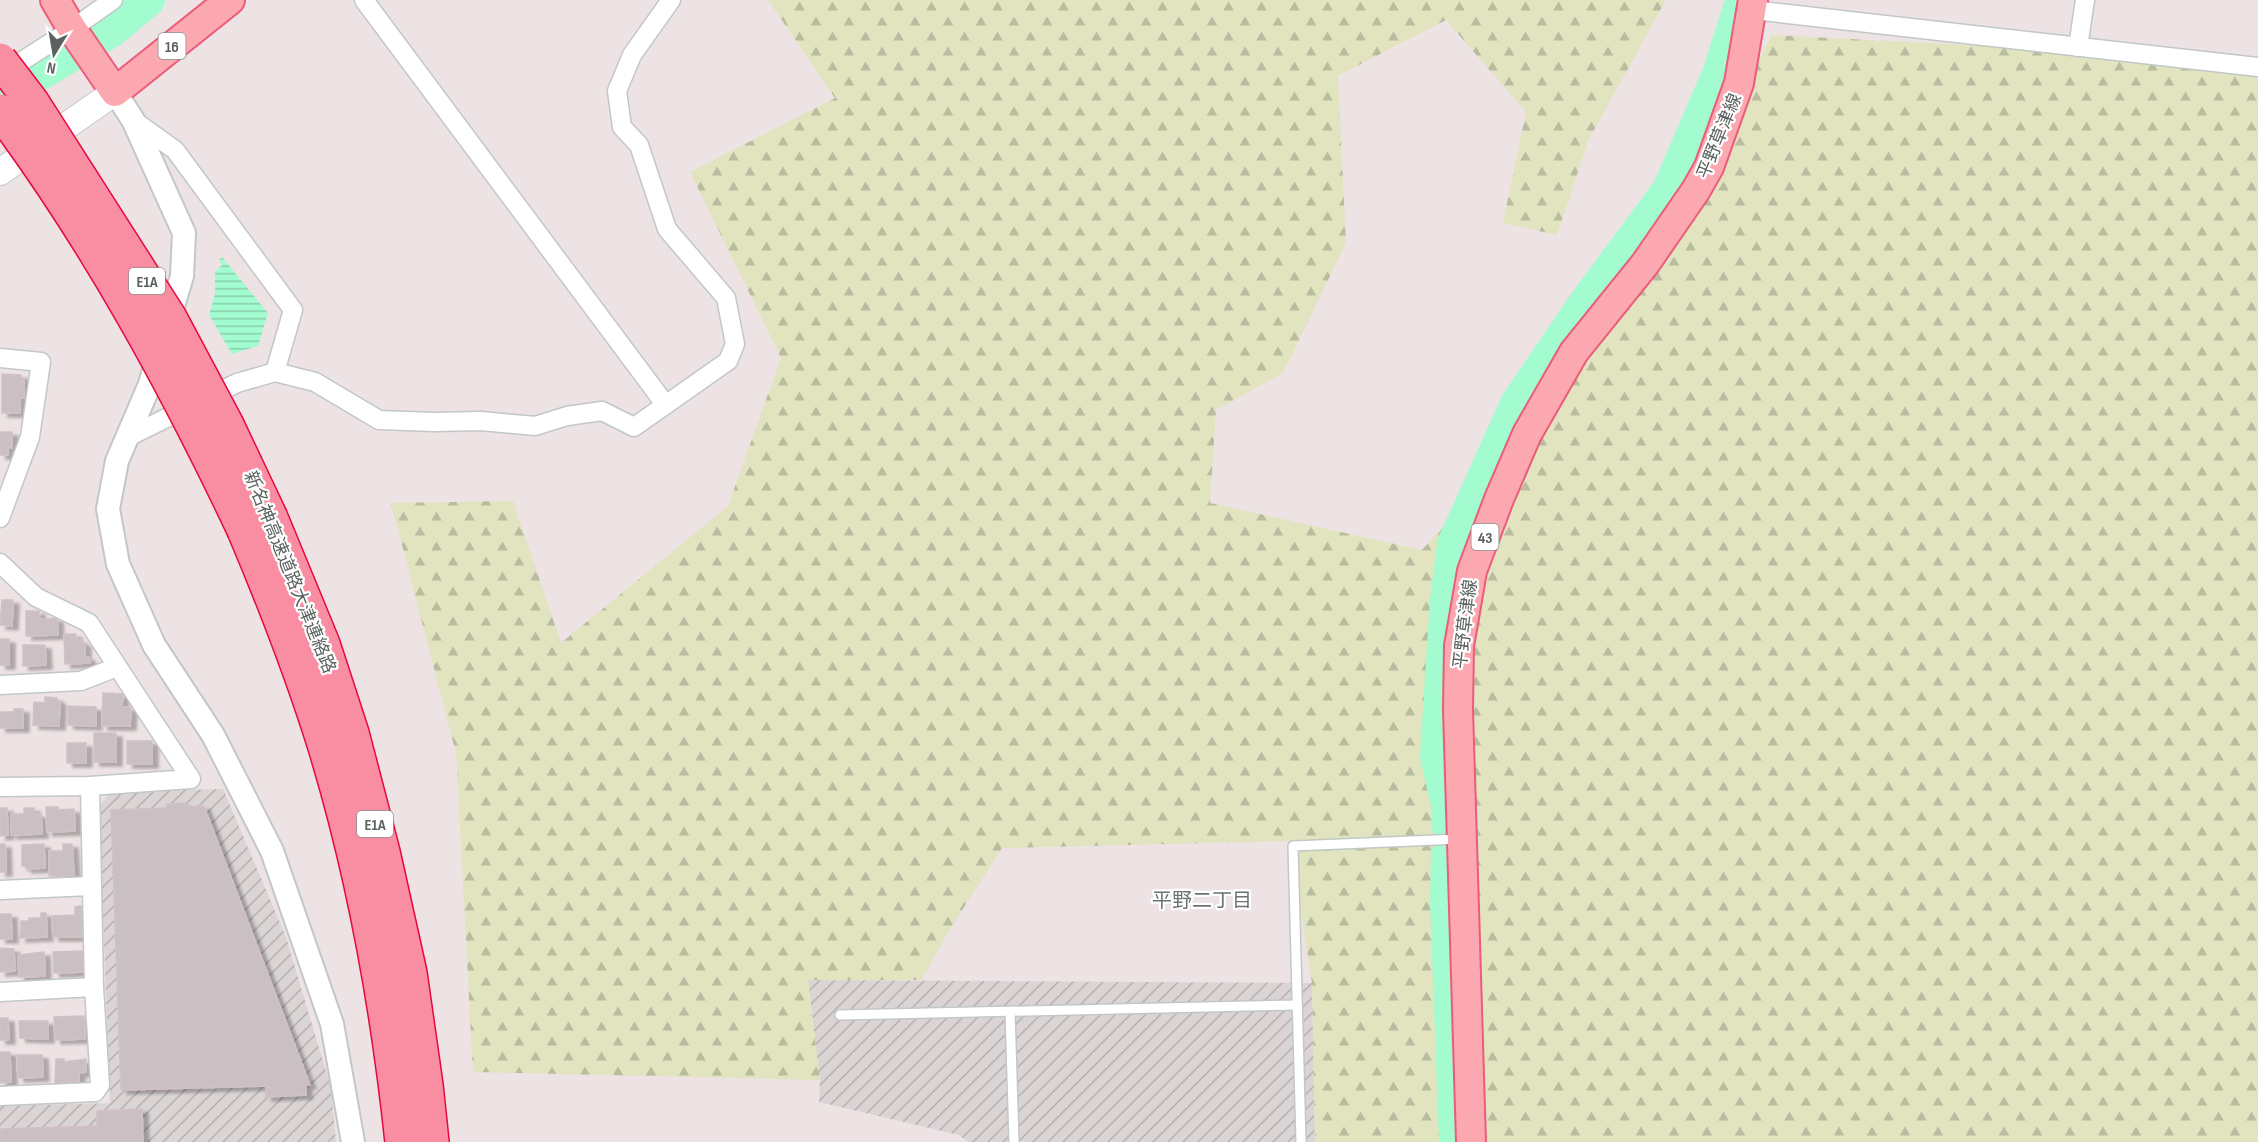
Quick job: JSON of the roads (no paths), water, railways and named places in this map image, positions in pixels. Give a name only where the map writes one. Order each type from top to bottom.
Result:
[{"type":"highway","name":"新名神高速道路大津連絡路","points":[[0,60],[32,102],[170,318],[227,425],[325,748],[346,826],[377,963],[393,1058],[402,1142]]},
{"type":"highway","name":"新名神高速道路大津連絡路","points":[[0,111],[83,230],[182,403],[257,524],[323,644],[352,733],[383,852],[410,973],[432,1142]]},
{"type":"main road","points":[[0,172],[115,92],[73,31],[55,0]]},
{"type":"main road","name":"16","points":[[115,92],[230,0]]},
{"type":"main road","name":"平野草津線","points":[[1471,1142],[1458,709],[1459,646],[1472,571],[1527,434],[1568,362],[1645,264],[1696,190],[1709,167],[1739,83],[1753,5]]},
{"type":"street","points":[[0,75],[73,31],[112,0]]},
{"type":"street","points":[[364,0],[665,404]]},
{"type":"street","points":[[126,438],[237,383],[275,372],[315,382],[379,420],[434,422],[481,420],[535,426],[567,416],[602,411],[634,427],[728,361],[735,344],[726,298],[667,229],[639,145],[622,127],[617,91],[632,55],[671,0]]},
{"type":"street","points":[[2078,47],[2085,0]]},
{"type":"street","points":[[1753,5],[2078,47],[2258,67]]},
{"type":"street","points":[[115,92],[133,120],[184,233],[182,276],[150,384],[117,461],[108,509],[118,564],[154,645],[213,735],[272,851],[332,1024],[353,1142]]},
{"type":"street","points":[[133,120],[175,150],[293,310],[275,372]]},
{"type":"street","points":[[0,358],[41,362],[30,437],[6,482],[0,518]]},
{"type":"street","points":[[0,563],[36,597],[89,623],[191,778],[90,786],[0,787]]},
{"type":"street","points":[[0,685],[81,681],[117,667]]},
{"type":"street","points":[[0,1096],[95,1092],[100,1085],[94,987],[90,786]]},
{"type":"street","points":[[0,890],[91,886]]},
{"type":"street","points":[[0,992],[94,987]]},
{"type":"lane","points":[[1300,1142],[1293,846],[1462,839]]},
{"type":"lane","points":[[840,1016],[1297,1005]]},
{"type":"lane","points":[[1010,1012],[1014,1142]]},
{"type":"waterway","points":[[0,98],[112,30],[148,0]]},
{"type":"waterway","points":[[1448,824],[1448,805],[1437,756],[1447,600],[1454,544],[1517,404],[1584,305],[1669,190],[1719,74],[1740,8]]},
{"type":"waterway","points":[[1448,855],[1447,901],[1456,1142]]},
{"type":"district","name":"平野二丁目","points":[[1202,900]]}]
